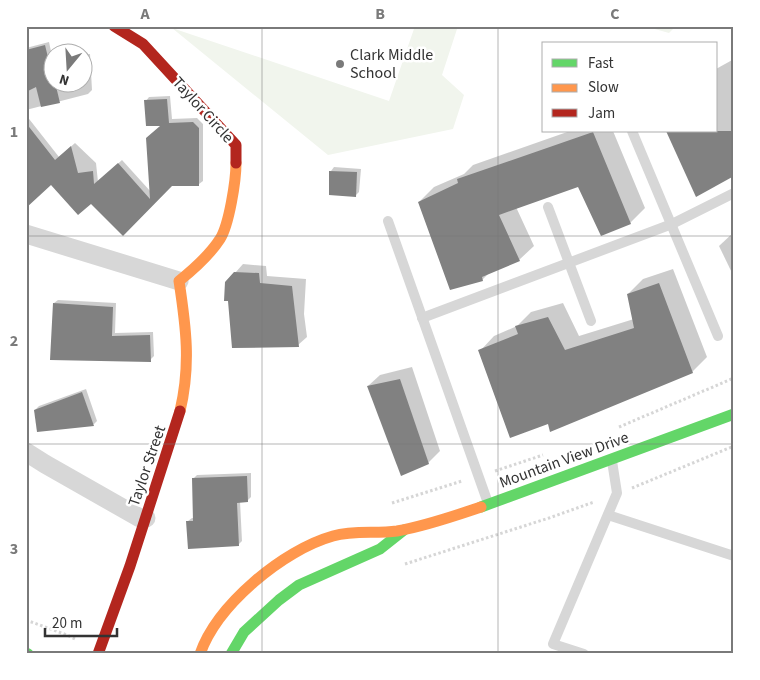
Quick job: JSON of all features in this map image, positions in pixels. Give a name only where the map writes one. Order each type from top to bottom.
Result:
[{"type":"street","name":"Taylor Circle","points":[[114,26],[143,44],[236,145],[236,175],[232,200],[221,238],[198,266],[179,281]]},
{"type":"street","points":[[26,234],[179,281]]},
{"type":"street","name":"Taylor Street","points":[[99,653],[131,567],[162,467],[176,430],[185,395],[188,349],[179,281]]},
{"type":"street","name":"Mountain View Drive","points":[[200,654],[218,620],[241,594],[281,562],[309,545],[333,536],[404,530],[489,504],[734,414]]},
{"type":"street","points":[[26,452],[140,518],[146,518]]},
{"type":"street","name":"Mountain View Drive","points":[[231,654],[244,632],[279,600],[299,585],[380,549],[404,530]]},
{"type":"lane","points":[[632,132],[718,336]]},
{"type":"lane","points":[[422,318],[672,224],[734,192]]},
{"type":"lane","points":[[548,207],[591,322]]},
{"type":"lane","points":[[388,221],[489,504]]},
{"type":"lane","points":[[584,654],[553,644],[617,493],[612,460]]},
{"type":"lane","points":[[608,515],[734,556]]},
{"type":"path","points":[[404,564],[549,518],[660,478],[734,446]]},
{"type":"path","points":[[26,620],[67,635],[99,653]]},
{"type":"shaded area","points":[[415,26],[458,26],[442,75],[464,95],[453,129],[328,155],[172,28],[389,101]]},
{"type":"shaded area","points":[[644,26],[676,26],[669,33]]},
{"type":"building","points":[[42,46],[42,92],[57,92],[60,103],[41,107],[36,87],[26,92],[26,50]]},
{"type":"building","points":[[167,99],[169,123],[193,122],[199,128],[199,186],[172,186],[123,236],[91,204],[78,215],[51,185],[26,208],[26,123],[55,160],[71,146],[78,173],[93,171],[94,184],[118,163],[150,199],[146,138],[160,126],[146,126],[144,100]]},
{"type":"building","points":[[734,131],[734,176],[696,197],[666,132]]},
{"type":"building","points":[[593,132],[631,224],[601,236],[578,187],[499,215],[520,261],[482,277],[483,281],[450,290],[418,202],[458,183],[457,179]]},
{"type":"building","points":[[329,171],[357,172],[356,197],[329,195]]},
{"type":"building","points":[[234,272],[259,273],[260,283],[292,286],[299,347],[232,348],[228,301],[224,301],[225,282]]},
{"type":"building","points":[[659,283],[693,373],[550,432],[548,424],[510,438],[478,350],[518,334],[515,326],[548,317],[565,350],[634,328],[627,294]]},
{"type":"building","points":[[53,303],[113,307],[112,336],[150,335],[151,362],[50,360]]},
{"type":"building","points":[[400,379],[429,464],[401,476],[367,386]]},
{"type":"building","points":[[82,392],[94,426],[37,432],[34,410]]},
{"type":"building","points":[[247,476],[248,502],[237,503],[239,546],[188,549],[186,521],[193,521],[192,478]]},
{"type":"traffic: fast","points":[[481,507],[734,414]]},
{"type":"traffic: fast","points":[[231,654],[244,632],[279,600],[299,585],[380,549],[404,530]]},
{"type":"traffic: slow","points":[[180,411],[185,378],[186,346],[179,281],[206,257],[220,239],[231,203],[236,163]]},
{"type":"traffic: slow","points":[[200,654],[209,635],[236,599],[254,582],[294,553],[333,536],[349,533],[389,532],[408,529],[481,507]]},
{"type":"traffic: jam","points":[[114,26],[143,44],[236,145],[236,163]]},
{"type":"traffic: jam","points":[[98,654],[130,566],[180,411]]},
{"type":"place","name":"Clark Middle School","points":[[340,64]]}]
